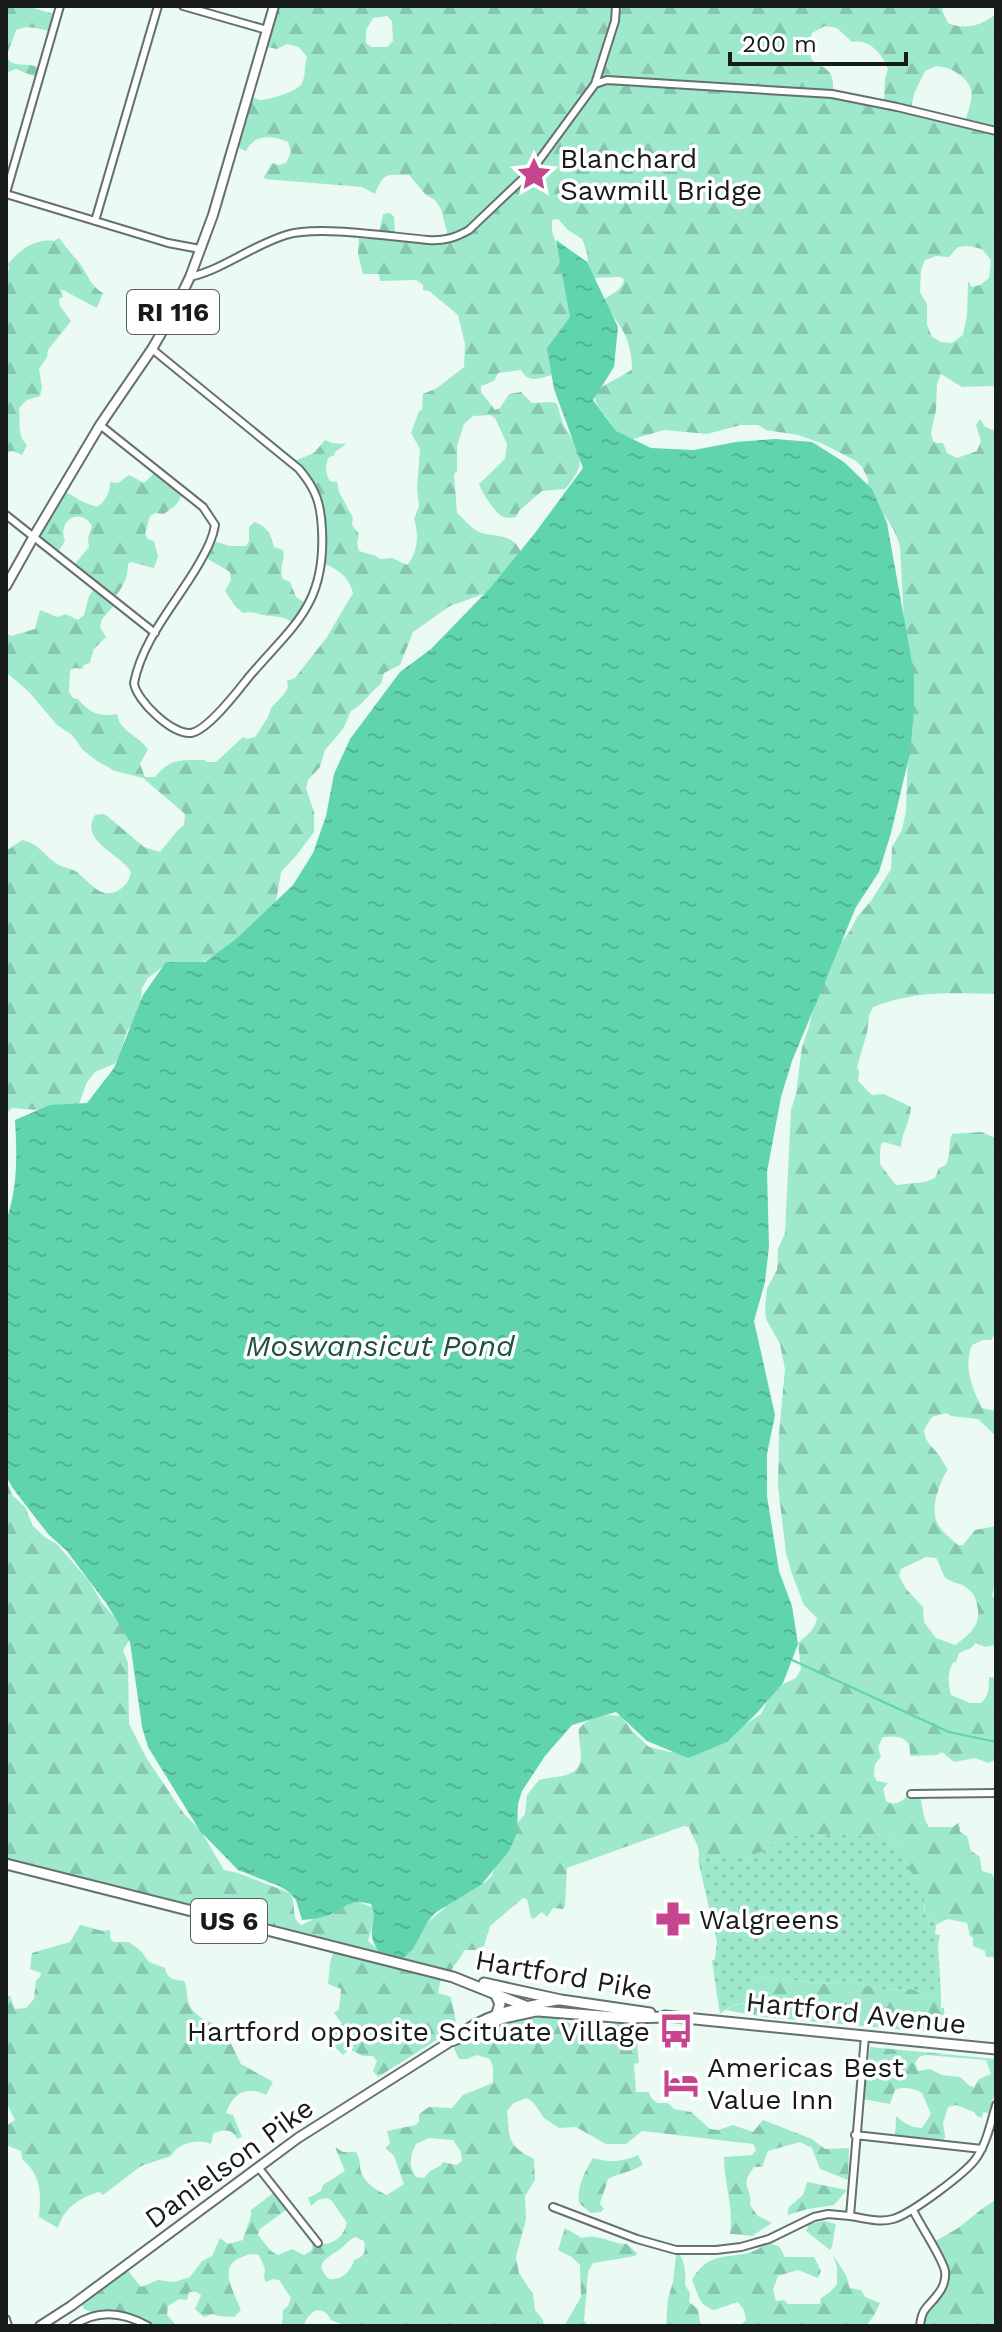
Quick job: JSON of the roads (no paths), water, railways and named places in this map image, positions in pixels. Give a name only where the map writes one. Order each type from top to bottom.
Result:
[{"type":"highway","name":"Hartford Pike","points":[[6,1864],[453,1977],[561,2000],[712,2021]]},
{"type":"highway","name":"Hartford Pike","points":[[453,1977],[538,2011],[628,2018],[667,2017]]},
{"type":"highway","points":[[495,1993],[500,2004],[497,2013]]},
{"type":"highway","name":"Hartford Avenue","points":[[712,2021],[996,2049]]},
{"type":"main road","name":"RI 116","points":[[6,586],[100,425],[152,349],[190,277],[213,215],[274,6]]},
{"type":"main road","name":"Danielson Pike","points":[[448,2043],[462,2030],[497,2013],[561,2000]]},
{"type":"main road","name":"Danielson Pike","points":[[40,2326],[324,2119],[448,2043],[502,2019],[538,2011]]},
{"type":"street","points":[[60,6],[6,194],[168,243],[200,249]]},
{"type":"street","points":[[95,221],[158,6]]},
{"type":"street","points":[[183,6],[267,30]]},
{"type":"street","points":[[190,277],[297,232],[443,241],[469,230],[532,170],[595,84],[615,21],[616,6]]},
{"type":"street","points":[[595,84],[617,79],[832,94],[996,131]]},
{"type":"street","points":[[100,425],[203,507],[215,525],[197,568],[155,633],[136,674],[135,689],[140,699],[171,727],[192,733],[217,713],[290,633],[315,592],[322,568],[323,546],[319,503],[313,486],[299,469],[152,349]]},
{"type":"street","points":[[6,515],[155,633]]},
{"type":"street","points":[[911,1794],[996,1793]]},
{"type":"street","points":[[850,2216],[865,2036]]},
{"type":"street","points":[[553,2207],[637,2239],[676,2250],[741,2247],[769,2239],[814,2217],[828,2214],[892,2220],[913,2210],[975,2160],[982,2149],[996,2105]]},
{"type":"street","points":[[855,2135],[982,2149]]},
{"type":"street","points":[[258,2167],[318,2243]]},
{"type":"street","points":[[913,2210],[945,2269],[944,2282],[938,2295],[926,2306],[920,2326]]},
{"type":"street","points":[[73,2326],[95,2314],[125,2317],[148,2326]]},
{"type":"street","points":[[6,2319],[8,2326]]},
{"type":"water","name":"Moswansicut Pond","points":[[556,240],[587,262],[618,327],[614,367],[593,400],[616,431],[651,448],[694,450],[775,439],[812,442],[844,462],[872,489],[887,523],[914,674],[914,710],[910,753],[879,872],[856,907],[792,1061],[781,1097],[767,1172],[769,1246],[765,1282],[754,1321],[775,1415],[767,1454],[767,1496],[779,1571],[792,1606],[798,1644],[783,1683],[727,1742],[688,1758],[647,1741],[616,1712],[572,1725],[545,1756],[522,1791],[518,1804],[517,1833],[509,1851],[482,1884],[435,1913],[413,1949],[403,1958],[379,1952],[374,1944],[371,1904],[356,1902],[329,1915],[302,1920],[296,1900],[289,1892],[238,1870],[200,1831],[148,1747],[142,1727],[130,1642],[106,1603],[66,1550],[34,1516],[6,1476],[6,1221],[15,1184],[15,1120],[50,1105],[87,1103],[114,1068],[143,995],[166,962],[205,962],[236,939],[293,885],[313,853],[326,816],[334,774],[350,739],[400,672],[431,649],[491,587],[583,468],[554,389],[547,348],[570,317]]},
{"type":"waterway","points":[[792,1660],[949,1732],[996,1742]]},
{"type":"place","name":"Blanchard Sawmill Bridge","points":[[534,174]]},
{"type":"place","name":"Walgreens","points":[[673,1919]]},
{"type":"place","name":"Hartford opposite Scituate Village","points":[[676,2031]]},
{"type":"place","name":"Americas Best Value Inn","points":[[681,2083]]}]
